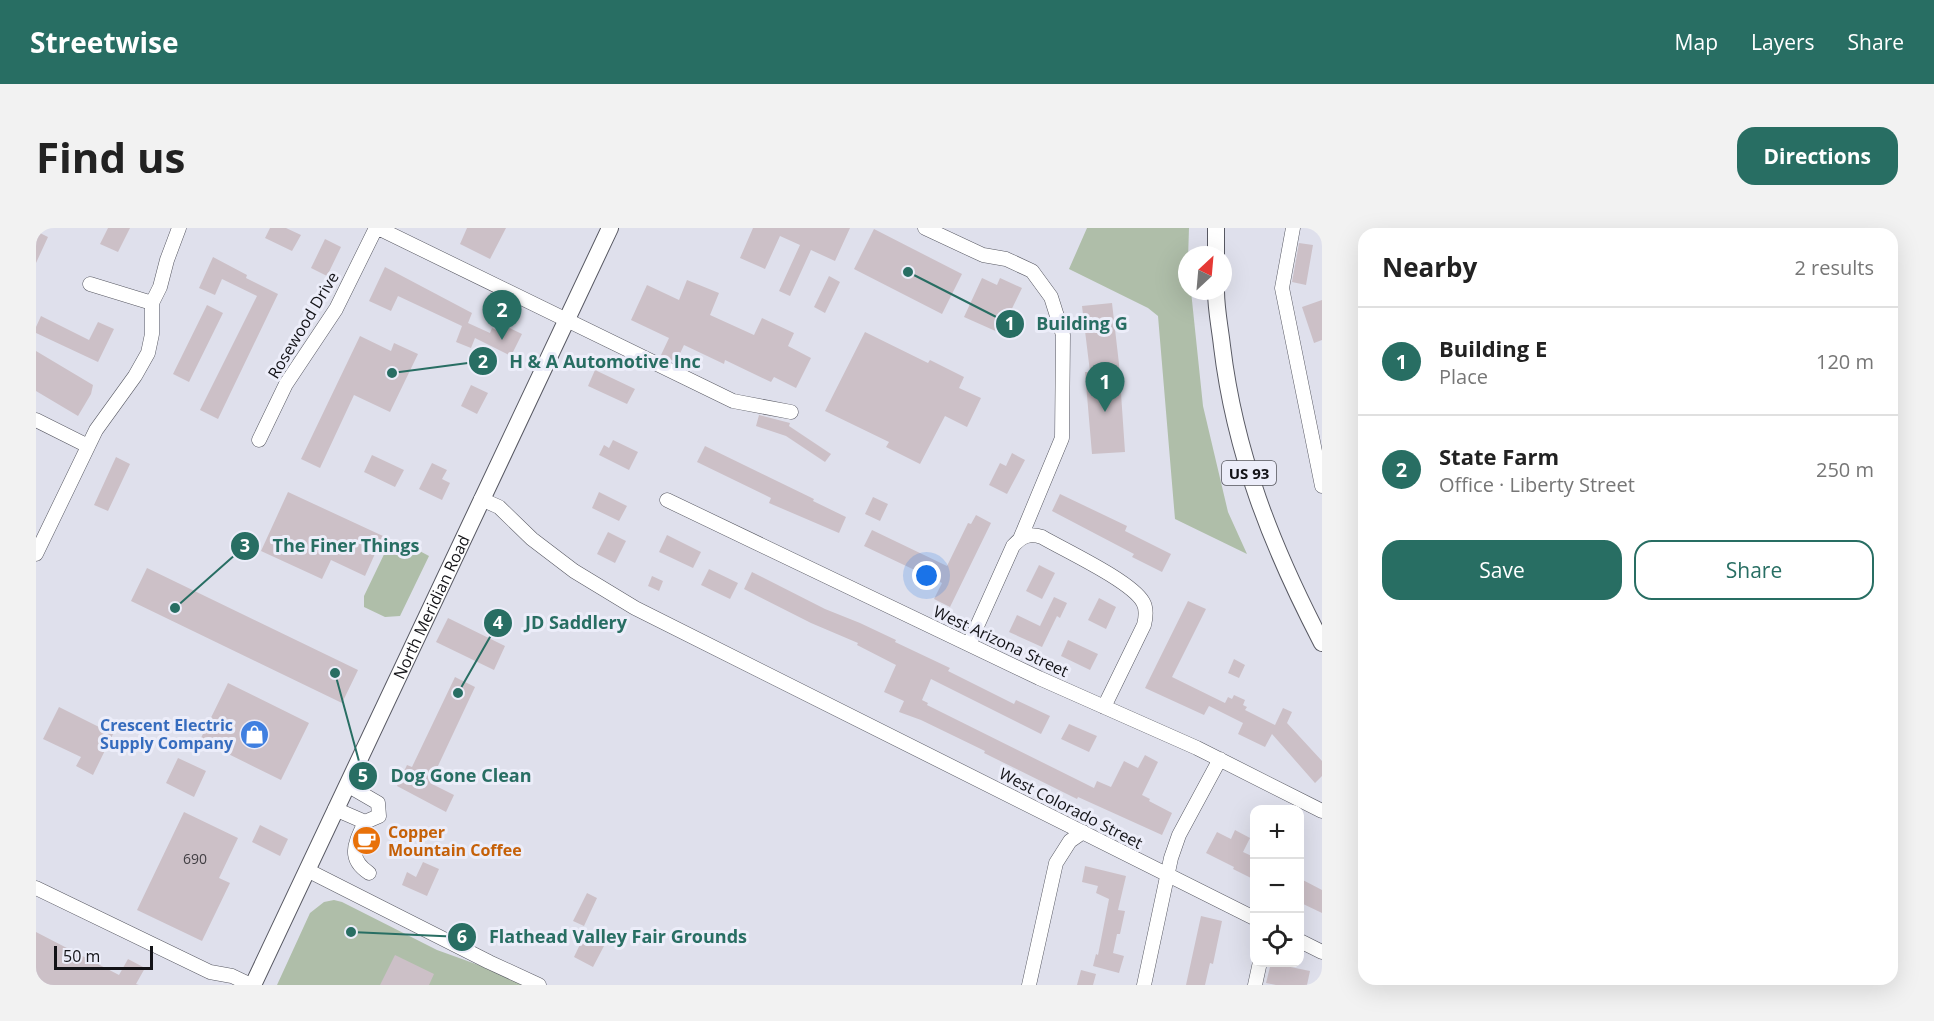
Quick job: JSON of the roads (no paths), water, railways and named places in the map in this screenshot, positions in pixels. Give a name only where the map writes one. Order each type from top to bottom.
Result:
[{"type":"main road","name":"North Meridian Road","points":[[252,985],[610,228]]},
{"type":"main road","points":[[1216,228],[1216,246]]},
{"type":"main road","name":"US 93","points":[[1217,300],[1226,377],[1242,450],[1271,536],[1297,596],[1322,643]]},
{"type":"street","points":[[36,554],[96,430],[135,376],[148,353],[152,334],[152,303],[160,287],[166,260],[179,228]]},
{"type":"street","points":[[377,228],[733,401],[791,412]]},
{"type":"street","name":"Rosewood Drive","points":[[259,440],[286,384],[336,309],[377,228]]},
{"type":"street","points":[[925,228],[983,255],[1006,259],[1032,271],[1051,297],[1063,335],[1062,438],[1020,539]]},
{"type":"street","points":[[1293,228],[1282,288],[1322,486]]},
{"type":"street","points":[[90,284],[152,303]]},
{"type":"street","points":[[36,420],[88,446]]},
{"type":"street","name":"West Colorado Street","points":[[482,499],[499,507],[532,539],[574,571],[635,608],[1250,916]]},
{"type":"street","name":"West Arizona Street","points":[[667,500],[969,644],[1220,759],[1322,811]]},
{"type":"street","points":[[969,644],[1013,546],[1028,535],[1042,537],[1129,586],[1145,605],[1144,625],[1104,707]]},
{"type":"street","points":[[1144,985],[1167,874],[1179,835],[1220,759]]},
{"type":"street","points":[[347,785],[378,803],[379,816],[365,822],[356,841],[354,854],[360,867],[369,873]]},
{"type":"street","points":[[335,809],[365,822]]},
{"type":"street","points":[[1029,985],[1056,862],[1070,841],[1083,832]]},
{"type":"street","points":[[307,870],[538,985]]},
{"type":"street","points":[[36,888],[210,972],[232,976],[252,985]]},
{"type":"street","points":[[1304,943],[1322,952]]},
{"type":"street","points":[[1255,985],[1259,967]]},
{"type":"place","name":"Building G","points":[[908,272]]},
{"type":"place","name":"State Farm","points":[[502,340]]},
{"type":"place","name":"H & A Automotive Inc","points":[[392,373]]},
{"type":"place","name":"Building E","points":[[1105,412]]},
{"type":"place","name":"The Finer Things","points":[[175,608]]},
{"type":"place","name":"Dog Gone Clean","points":[[335,673]]},
{"type":"place","name":"JD Saddlery","points":[[458,693]]},
{"type":"place","name":"Crescent Electric Supply Company","points":[[254,734]]},
{"type":"place","name":"Copper Mountain Coffee","points":[[367,841]]},
{"type":"place","name":"Flathead Valley Fair Grounds","points":[[351,932]]}]
